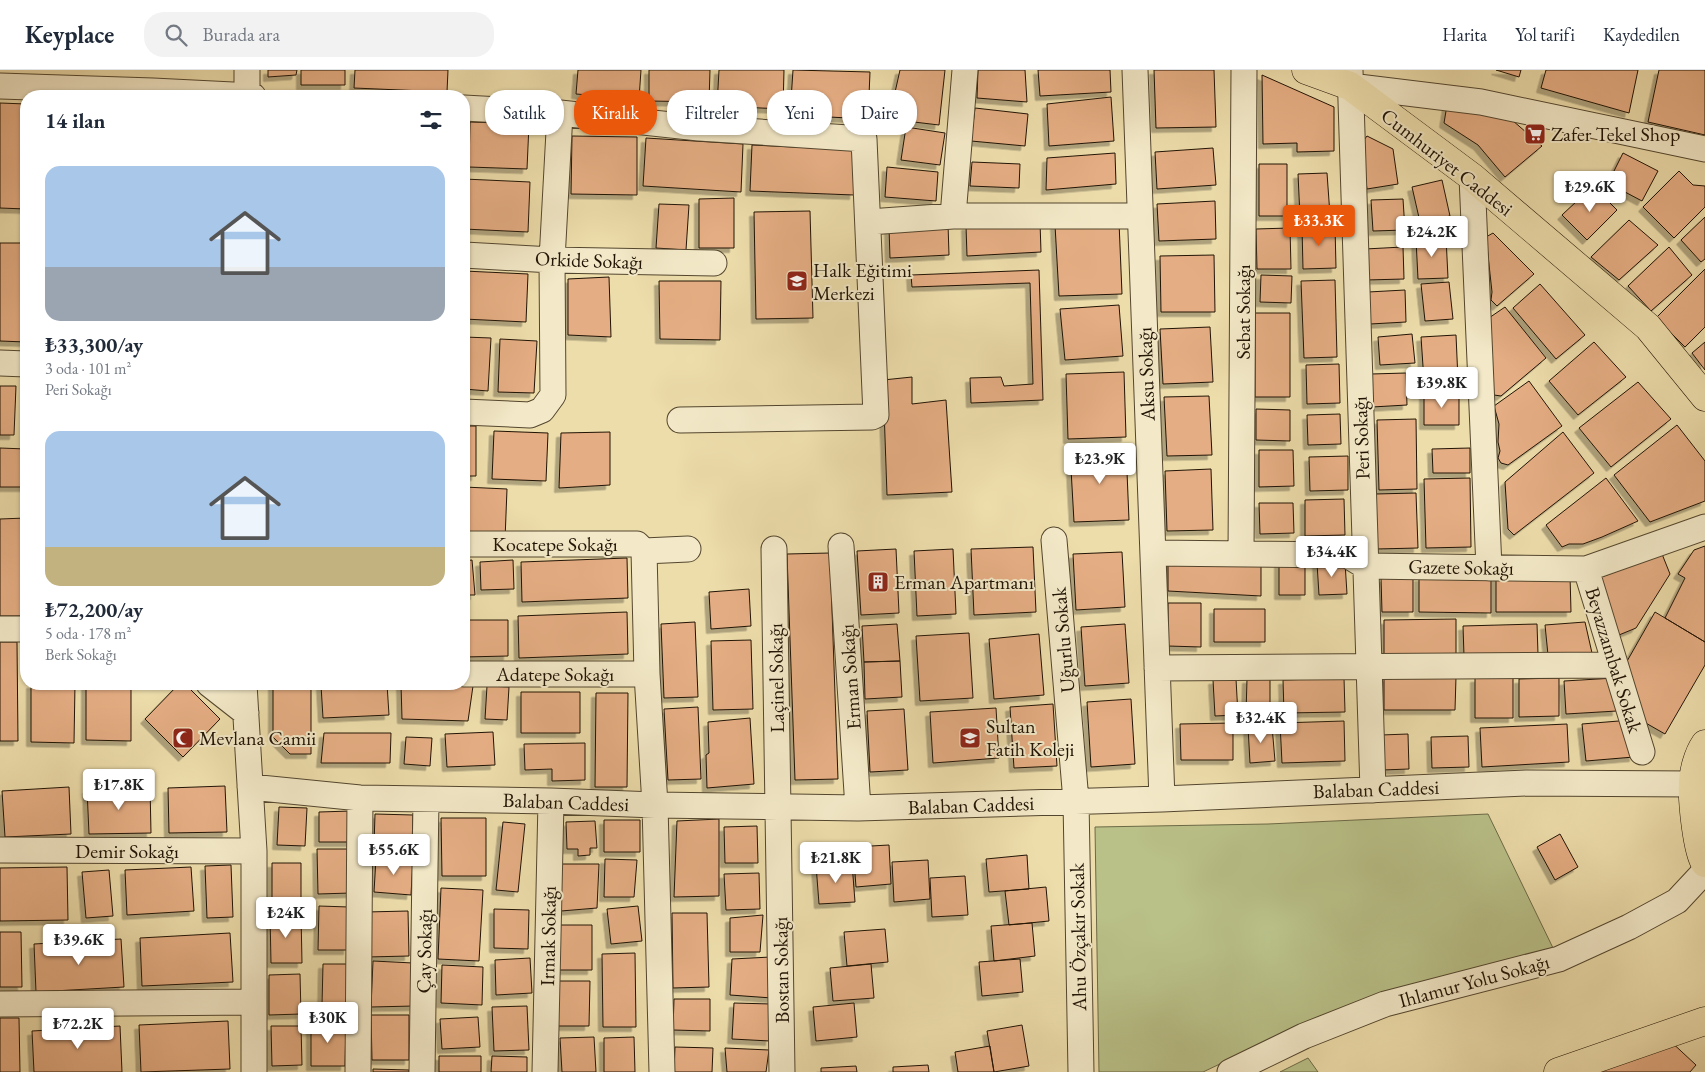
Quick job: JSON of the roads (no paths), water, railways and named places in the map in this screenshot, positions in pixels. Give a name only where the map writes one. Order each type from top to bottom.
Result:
[{"type":"main road","name":"Cumhuriyet Caddesi","points":[[1306,70],[1350,78],[1472,177],[1648,327],[1705,397]]},
{"type":"main road","points":[[1703,853],[1699,784],[1700,750],[1705,744]]},
{"type":"main road","points":[[1558,1072],[1705,1021]]},
{"type":"street","points":[[247,70],[247,90]]},
{"type":"street","points":[[953,216],[965,70]]},
{"type":"street","name":"Aksu Sokağı","points":[[1135,70],[1162,799]]},
{"type":"street","name":"Sebat Sokağı","points":[[1241,554],[1244,70]]},
{"type":"street","points":[[1350,78],[1481,102],[1705,149]]},
{"type":"street","name":"Peri Sokağı","points":[[1350,78],[1373,790]]},
{"type":"street","points":[[0,86],[153,86],[191,90]]},
{"type":"street","points":[[470,108],[485,109]]},
{"type":"street","points":[[564,113],[699,128],[864,139],[876,415],[857,418],[680,420]]},
{"type":"street","points":[[470,412],[530,415],[542,410],[553,395],[552,260],[559,135]]},
{"type":"street","points":[[1472,177],[1489,568]]},
{"type":"street","points":[[869,222],[953,216],[1140,216]]},
{"type":"street","name":"Orkide Sokağı","points":[[470,255],[552,260],[714,263]]},
{"type":"street","points":[[0,363],[20,364]]},
{"type":"street","name":"Gazete Sokağı","points":[[1152,553],[1347,555],[1366,566],[1586,569],[1705,527]]},
{"type":"street","name":"Uğurlu Sokak","points":[[1054,540],[1076,801]]},
{"type":"street","name":"Kocatepe Sokağı","points":[[470,544],[637,544],[644,551]]},
{"type":"street","name":"Erman Sokağı","points":[[841,546],[858,808]]},
{"type":"street","points":[[662,1072],[655,805],[647,674],[644,551],[688,549]]},
{"type":"street","name":"Laçinel Sokağı","points":[[774,549],[778,808]]},
{"type":"street","name":"Beyazzambak Sokak","points":[[1586,569],[1642,752]]},
{"type":"street","points":[[0,629],[20,629]]},
{"type":"street","points":[[1157,668],[1615,665]]},
{"type":"street","name":"Adatepe Sokağı","points":[[470,674],[647,674]]},
{"type":"street","points":[[216,690],[246,713]]},
{"type":"street","points":[[244,690],[254,850],[254,1072]]},
{"type":"street","name":"Balaban Caddesi","points":[[250,787],[360,798],[551,801],[778,808],[858,808],[1162,799],[1526,783],[1699,784]]},
{"type":"street","points":[[358,1072],[360,798]]},
{"type":"street","name":"Çay Sokağı","points":[[422,1072],[426,799]]},
{"type":"street","name":"Irmak Sokağı","points":[[545,1072],[551,801]]},
{"type":"street","name":"Ahu Özçakır Sokak","points":[[1076,801],[1081,1072]]},
{"type":"street","name":"Bostan Sokağı","points":[[778,808],[782,1072]]},
{"type":"street","name":"Demir Sokağı","points":[[0,850],[254,850]]},
{"type":"street","name":"Ihlamur Yolu Sokağı","points":[[1230,1072],[1304,1036],[1385,1004],[1559,958],[1629,927],[1677,901],[1703,853]]},
{"type":"street","points":[[0,1004],[254,1002]]},
{"type":"place","name":"Zafer Tekel Shop","points":[[1535,134]]},
{"type":"place","name":"Halk Eğitimi Merkezi","points":[[797,281]]},
{"type":"place","name":"Erman Apartmanı","points":[[878,582]]},
{"type":"place","name":"Mevlana Camii","points":[[183,738]]},
{"type":"place","name":"Sultan Fatih Koleji","points":[[970,738]]}]
